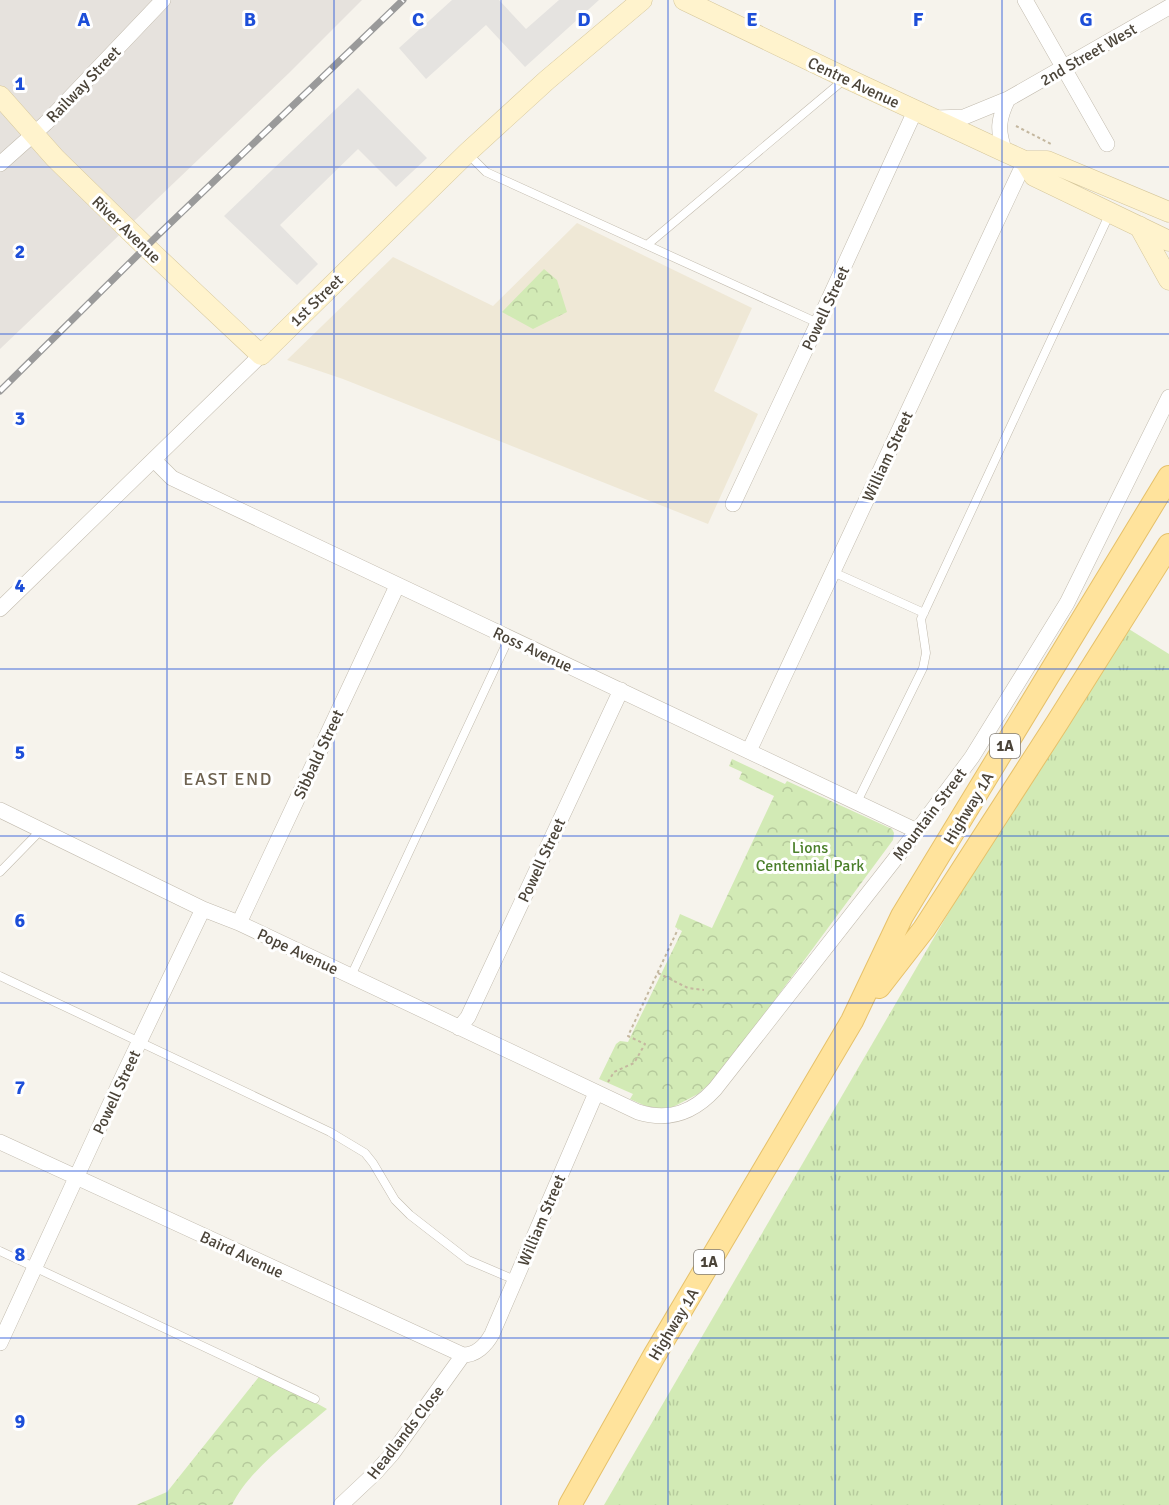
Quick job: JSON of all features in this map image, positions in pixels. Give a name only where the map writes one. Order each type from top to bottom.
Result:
[{"type":"main road","name":"Highway 1A","points":[[570,1505],[654,1356],[852,1021],[902,916],[1166,480]]},
{"type":"main road","name":"Highway 1A","points":[[852,1021],[924,929],[1169,545]]},
{"type":"street","name":"Railway Street","points":[[0,164],[46,123],[163,0]]},
{"type":"street","name":"1st Street","points":[[0,609],[467,153],[547,80],[642,0]]},
{"type":"street","name":"Centre Avenue","points":[[684,0],[1025,161],[1047,161],[1169,212]]},
{"type":"street","points":[[1025,0],[1107,144]]},
{"type":"street","name":"2nd Street West","points":[[922,114],[944,119],[964,117],[1008,99],[1169,7]]},
{"type":"street","name":"River Avenue","points":[[0,96],[32,134],[130,232],[261,355]]},
{"type":"street","points":[[1005,152],[999,133],[999,122],[1008,99]]},
{"type":"street","name":"Powell Street","points":[[733,504],[818,323],[922,114]]},
{"type":"street","name":"Centre Avenue","points":[[1025,161],[1034,176],[1169,241]]},
{"type":"street","name":"William Street","points":[[749,752],[1025,161]]},
{"type":"street","points":[[1139,226],[1169,280]]},
{"type":"street","name":"Mountain Street","points":[[602,1088],[638,1112],[655,1117],[682,1113],[703,1101],[716,1089],[972,757],[1062,612],[1169,397]]},
{"type":"street","name":"Ross Avenue","points":[[154,460],[172,478],[917,831]]},
{"type":"street","name":"Sibbald Street","points":[[239,923],[396,586]]},
{"type":"street","name":"Powell Street","points":[[459,1028],[468,1017],[621,690]]},
{"type":"street","name":"Pope Avenue","points":[[0,810],[204,909],[239,923],[459,1028],[602,1088]]},
{"type":"street","name":"Powell Street","points":[[0,1343],[204,909]]},
{"type":"street","name":"William Street","points":[[463,1355],[473,1353],[484,1345],[492,1334],[602,1088]]},
{"type":"street","name":"Baird Avenue","points":[[0,1142],[463,1355]]},
{"type":"street","name":"Headlands Close","points":[[341,1505],[392,1454],[463,1355]]},
{"type":"lane","points":[[647,245],[846,78]]},
{"type":"lane","points":[[467,153],[486,172],[818,323]]},
{"type":"lane","points":[[857,802],[923,668],[926,653],[921,620],[1110,212]]},
{"type":"lane","points":[[833,572],[924,614]]},
{"type":"lane","points":[[351,976],[509,638]]},
{"type":"lane","points":[[0,872],[41,830]]},
{"type":"lane","points":[[0,976],[352,1144],[373,1163],[395,1200],[410,1215],[468,1260],[515,1280]]},
{"type":"lane","points":[[0,1251],[315,1399]]},
{"type":"path","points":[[602,1088],[614,1072],[633,1063],[645,1044],[628,1036],[678,929]]},
{"type":"path","points":[[658,973],[691,989],[704,990]]},
{"type":"shaded area","points":[[0,0],[362,0],[289,73],[0,349]]},
{"type":"shaded area","points":[[452,0],[499,0],[526,29],[559,0],[599,0],[525,67],[486,25],[426,79],[399,48]]},
{"type":"shaded area","points":[[358,88],[427,158],[396,187],[358,149],[280,225],[318,264],[297,285],[224,216]]},
{"type":"shaded area","points":[[577,223],[752,308],[714,391],[758,414],[708,524],[343,379],[287,360],[393,257],[493,306]]},
{"type":"green space","points":[[544,269],[557,280],[567,312],[533,329],[502,312]]},
{"type":"green space","points":[[1124,626],[1169,654],[1169,1505],[604,1505],[971,874]]},
{"type":"green space","name":"Lions Centennial Park","points":[[732,759],[785,784],[787,781],[892,829],[893,840],[720,1074],[698,1094],[673,1107],[652,1109],[630,1099],[633,1094],[599,1079],[616,1044],[620,1041],[628,1042],[682,931],[675,927],[680,914],[712,928],[774,796],[739,779],[742,772],[729,766]]},
{"type":"green space","points":[[262,1373],[327,1409],[288,1441],[250,1478],[232,1505],[136,1505],[167,1492]]},
{"type":"railway","points":[[0,391],[158,235],[403,0]]},
{"type":"district","name":"EAST END","points":[[228,779]]}]
